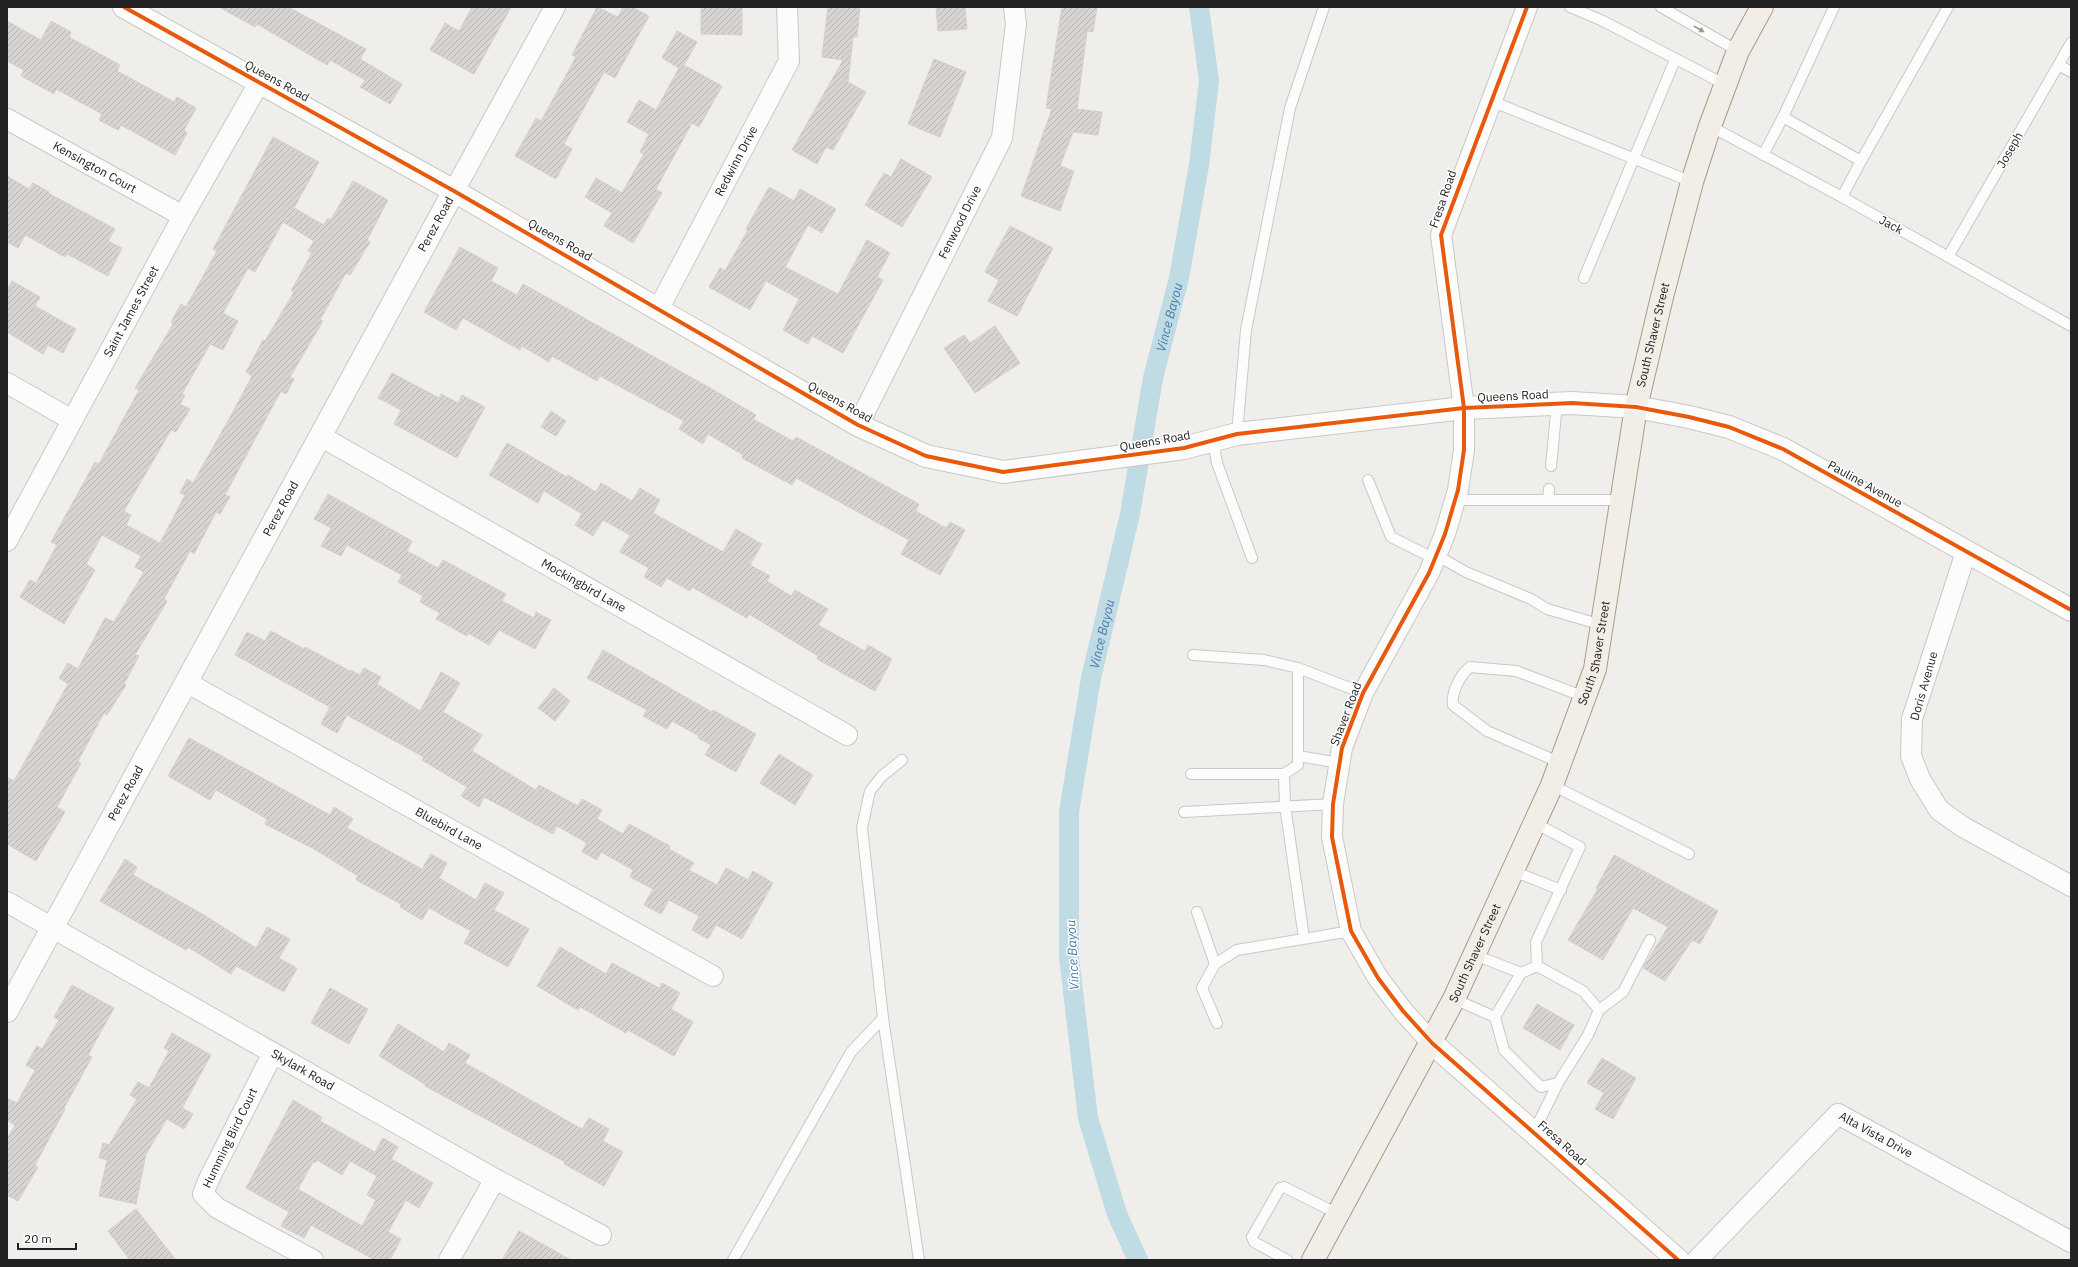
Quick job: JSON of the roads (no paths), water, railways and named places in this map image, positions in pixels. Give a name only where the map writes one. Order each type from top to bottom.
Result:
[{"type":"main road","name":"South Shaver Street","points":[[1313,1260],[1454,999],[1552,785],[1585,697],[1595,669],[1636,407],[1692,182],[1710,126],[1738,51],[1762,7]]},
{"type":"street","name":"Queens Road","points":[[124,7],[454,191],[659,308],[858,425],[926,456],[1003,472],[1184,448],[1237,434],[1464,408],[1557,404],[1636,407]]},
{"type":"street","name":"Perez Road","points":[[7,1011],[51,927],[555,7]]},
{"type":"street","name":"Redwinn Drive","points":[[659,308],[789,61],[787,7]]},
{"type":"street","name":"Fenwood Drive","points":[[858,425],[1002,138],[1016,24],[1014,7]]},
{"type":"street","name":"Fresa Road","points":[[1464,408],[1441,235],[1527,7]]},
{"type":"street","name":"Saint James Street","points":[[7,541],[183,216],[259,83]]},
{"type":"street","name":"Kensington Court","points":[[7,119],[183,216]]},
{"type":"street","points":[[7,383],[72,420]]},
{"type":"street","name":"Pauline Avenue","points":[[1636,407],[1689,417],[1729,427],[1783,449],[2071,610]]},
{"type":"street","name":"Shaver Road","points":[[1432,1042],[1403,1011],[1378,978],[1351,931],[1332,837],[1333,804],[1342,748],[1363,692],[1429,573],[1445,534],[1455,500],[1464,450],[1464,408]]},
{"type":"street","name":"Mockingbird Lane","points":[[320,436],[847,735]]},
{"type":"street","name":"Doris Avenue","points":[[1966,552],[1912,719],[1911,756],[1920,779],[1939,810],[1963,827],[2071,886]]},
{"type":"street","name":"Bluebird Lane","points":[[186,682],[713,976]]},
{"type":"street","name":"Skylark Road","points":[[7,902],[495,1179],[601,1235]]},
{"type":"street","name":"Fresa Road","points":[[1432,1042],[1534,1132],[1672,1258]]},
{"type":"street","name":"Humming Bird Court","points":[[272,1053],[209,1178],[203,1194],[217,1208],[313,1260]]},
{"type":"street","name":"Alta Vista Drive","points":[[1697,1260],[1838,1114],[2071,1242]]},
{"type":"street","points":[[449,1260],[495,1179]]},
{"type":"lane","points":[[1237,434],[1246,330],[1290,108],[1324,7]]},
{"type":"lane","points":[[1570,7],[1603,21],[1726,86]]},
{"type":"lane","points":[[1763,154],[1783,117],[1834,7]]},
{"type":"lane","points":[[1842,197],[1948,7]]},
{"type":"lane","points":[[1665,8],[1738,51]]},
{"type":"lane","name":"Joseph","points":[[1948,257],[2071,43]]},
{"type":"lane","points":[[1584,278],[1675,60]]},
{"type":"lane","points":[[2059,65],[2071,72]]},
{"type":"lane","points":[[1491,101],[1692,182]]},
{"type":"lane","points":[[1783,117],[1861,161]]},
{"type":"lane","name":"Jack","points":[[1710,126],[1842,197],[2071,326]]},
{"type":"lane","points":[[1551,466],[1557,404]]},
{"type":"lane","points":[[1213,440],[1217,463],[1252,558]]},
{"type":"lane","points":[[1368,480],[1391,537],[1466,572],[1531,599],[1547,609],[1602,625]]},
{"type":"lane","points":[[1548,500],[1549,489]]},
{"type":"lane","points":[[1455,500],[1621,500]]},
{"type":"lane","points":[[1193,655],[1264,660],[1298,668],[1363,692]]},
{"type":"lane","points":[[1561,763],[1487,731],[1453,705],[1452,697],[1464,672],[1470,667],[1516,671],[1585,697]]},
{"type":"lane","points":[[1191,774],[1284,774],[1298,765],[1298,668]]},
{"type":"lane","points":[[1298,756],[1340,763]]},
{"type":"lane","points":[[902,760],[882,776],[870,791],[862,828],[882,1018],[919,1260]]},
{"type":"lane","points":[[1284,774],[1285,805],[1304,938]]},
{"type":"lane","points":[[1552,785],[1689,854]]},
{"type":"lane","points":[[1184,812],[1285,805],[1333,804]]},
{"type":"lane","points":[[1535,823],[1580,847],[1536,942],[1537,966]]},
{"type":"lane","points":[[1513,872],[1561,890]]},
{"type":"lane","points":[[1197,912],[1215,964]]},
{"type":"lane","points":[[1217,1023],[1202,988],[1215,964],[1237,950],[1351,931]]},
{"type":"lane","points":[[1534,1132],[1558,1083],[1588,1035],[1599,1010],[1623,992],[1650,940]]},
{"type":"lane","points":[[1475,955],[1521,973]]},
{"type":"lane","points":[[1537,966],[1521,973],[1495,1017],[1504,1050],[1541,1087],[1558,1083]]},
{"type":"lane","points":[[1537,966],[1584,991],[1599,1010]]},
{"type":"lane","points":[[1454,999],[1495,1017]]},
{"type":"lane","points":[[733,1260],[851,1052],[882,1018]]},
{"type":"lane","points":[[1287,1260],[1254,1242],[1252,1237],[1280,1188],[1284,1187],[1338,1214]]},
{"type":"waterway","name":"Vince Bayou","points":[[1138,1260],[1117,1214],[1088,1118],[1069,957],[1069,812],[1091,678],[1130,514],[1153,378],[1179,278],[1199,165],[1209,81],[1199,7]]}]
